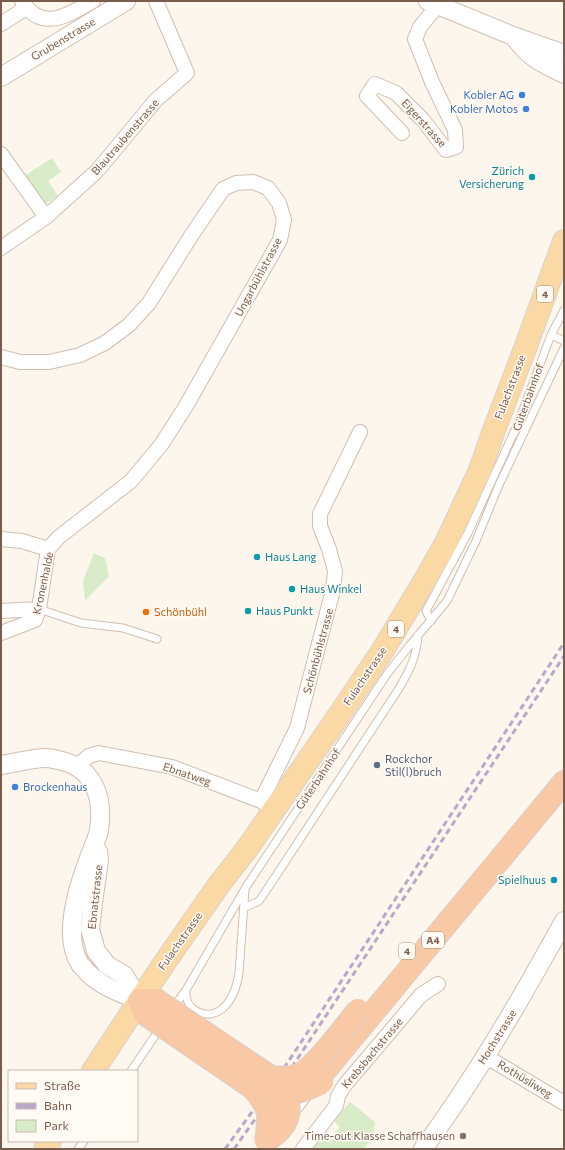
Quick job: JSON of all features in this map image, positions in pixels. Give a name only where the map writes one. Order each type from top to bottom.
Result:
[{"type":"highway","name":"A4","points":[[315,1083],[564,782]]},
{"type":"highway","name":"4","points":[[271,1077],[282,1078],[297,1076],[311,1066],[476,868],[549,801]]},
{"type":"highway","points":[[252,1088],[269,1093],[286,1094],[300,1092],[315,1083],[322,1082],[336,1071],[364,1044],[498,882],[549,801]]},
{"type":"highway","points":[[154,1010],[271,1077],[281,1086],[286,1094],[288,1106],[285,1122],[278,1132],[263,1145]]},
{"type":"highway","points":[[154,1010],[252,1088],[261,1098],[269,1118],[263,1145]]},
{"type":"main road","name":"Fulachstrasse","points":[[94,1070],[154,1010],[267,805],[329,730],[405,615],[446,543],[480,470],[564,241]]},
{"type":"street","points":[[1,24],[24,5],[39,18],[54,20],[93,1]]},
{"type":"street","name":"Grubenstrasse","points":[[1,77],[126,1]]},
{"type":"street","name":"Blautraubenstrasse","points":[[1,248],[46,217],[97,171],[156,100],[187,73],[156,1]]},
{"type":"street","points":[[433,3],[513,36],[564,54]]},
{"type":"street","name":"Eigerstrasse","points":[[402,133],[367,96],[375,84],[396,93],[423,120],[446,150],[456,147],[455,130],[432,82],[415,39],[433,3]]},
{"type":"street","points":[[513,36],[523,49],[536,61],[564,74]]},
{"type":"street","points":[[1,154],[46,217]]},
{"type":"street","name":"Ungarbühlstrasse","points":[[1,357],[20,362],[49,362],[80,355],[105,342],[129,325],[149,303],[191,236],[223,189],[236,182],[253,182],[268,188],[279,203],[284,220],[280,240],[186,406],[165,439],[131,481],[59,537]]},
{"type":"street","name":"Schönbühlstrasse","points":[[267,805],[297,728],[333,590],[335,571],[330,549],[320,526],[320,514],[360,432]]},
{"type":"street","name":"Kronenhalde","points":[[1,633],[34,620],[39,609],[48,549],[59,537]]},
{"type":"street","points":[[1,539],[22,541],[48,549]]},
{"type":"street","points":[[1,612],[39,609]]},
{"type":"street","name":"Ebnatweg","points":[[77,766],[89,756],[99,753],[172,767],[267,805]]},
{"type":"street","name":"Ebnatstrasse","points":[[1,765],[46,758],[65,761],[77,766],[88,775],[97,791],[100,814],[99,830],[79,889],[73,917],[72,944],[80,965],[95,980],[113,991],[154,1010]]},
{"type":"street","name":"Hochstrasse","points":[[423,1149],[522,997],[564,921]]},
{"type":"street","name":"Krebsbachstrasse","points":[[303,1149],[336,1106],[338,1096],[344,1086],[421,994],[438,984]]},
{"type":"street","name":"Rothüsliweg","points":[[485,1056],[564,1103]]},
{"type":"lane","name":"Güterbahnhof","points":[[499,485],[515,430],[552,335],[564,310]]},
{"type":"lane","points":[[552,335],[564,341]]},
{"type":"lane","name":"Güterbahnhof","points":[[131,1070],[154,1010],[186,990],[246,887],[387,674],[447,601],[476,541],[499,485],[564,348]]},
{"type":"lane","points":[[430,621],[426,611],[468,533],[515,430]]},
{"type":"lane","points":[[39,609],[81,622],[123,628],[157,640]]},
{"type":"lane","points":[[244,908],[259,901],[264,894],[398,690],[408,674],[415,658],[418,635]]},
{"type":"lane","points":[[186,990],[185,995],[188,1003],[197,1012],[207,1014],[217,1012],[230,1000],[239,977],[246,887]]},
{"type":"lane","points":[[285,1122],[307,1098],[315,1083]]},
{"type":"green space","points":[[52,158],[61,172],[48,181],[58,196],[43,205],[24,176]]},
{"type":"green space","points":[[94,553],[105,558],[109,576],[85,601],[83,581]]},
{"type":"green space","points":[[350,1102],[375,1122],[374,1135],[364,1149],[310,1149],[326,1131],[332,1136],[340,1127],[334,1121]]},
{"type":"railway","points":[[225,1149],[284,1068],[564,643]]},
{"type":"railway","points":[[234,1149],[292,1067],[564,656]]},
{"type":"place","name":"Kobler AG","points":[[522,95]]},
{"type":"place","name":"Kobler Motos","points":[[526,109]]},
{"type":"place","name":"Zürich Versicherung","points":[[532,177]]},
{"type":"place","name":"Haus Lang","points":[[257,557]]},
{"type":"place","name":"Haus Winkel","points":[[292,589]]},
{"type":"place","name":"Haus Punkt","points":[[248,611]]},
{"type":"place","name":"Schönbühl","points":[[146,612]]},
{"type":"place","name":"Rockchor Stil(l)bruch","points":[[377,765]]},
{"type":"place","name":"Brockenhaus","points":[[15,787]]},
{"type":"place","name":"Spielhuus","points":[[554,880]]},
{"type":"place","name":"Time-out Klasse Schaffhausen","points":[[463,1136]]}]
